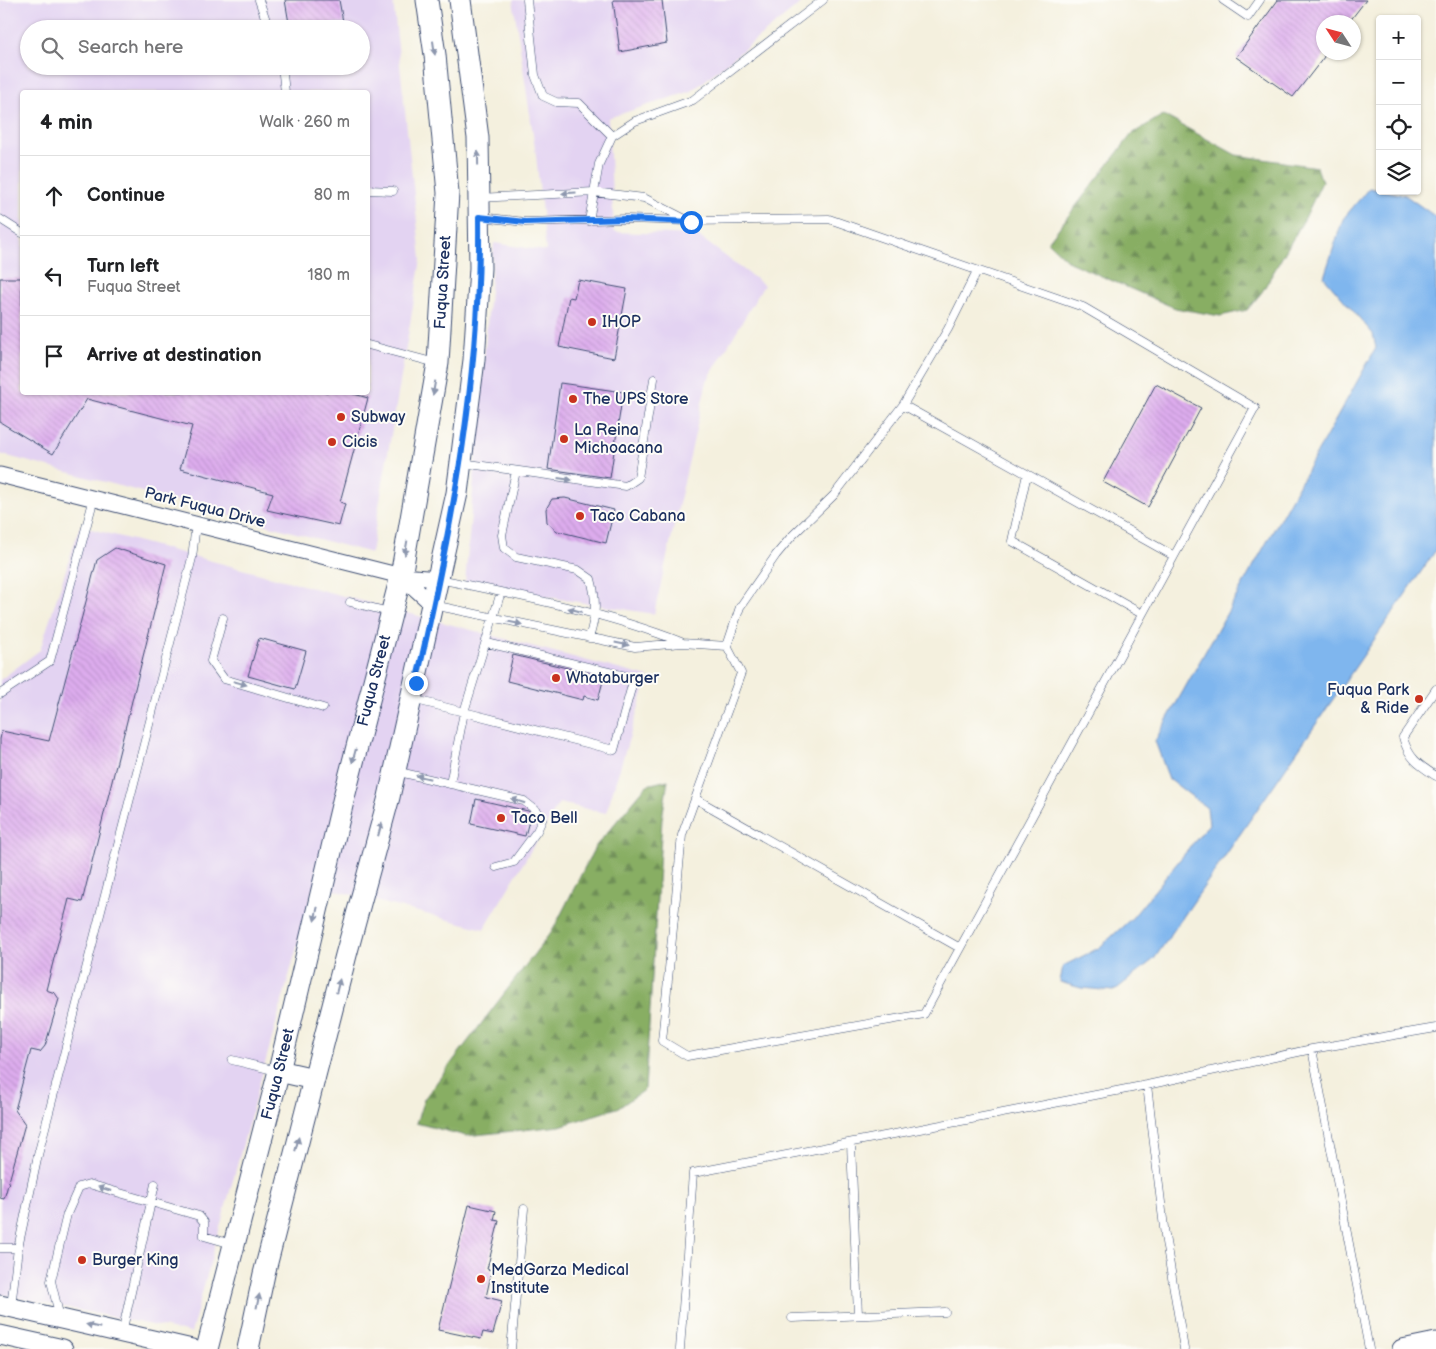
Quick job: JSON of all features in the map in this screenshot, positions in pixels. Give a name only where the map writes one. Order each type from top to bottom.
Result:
[{"type":"main road","name":"Fuqua Street","points":[[207,1349],[279,1072],[344,797],[402,576],[438,363],[446,217],[446,169],[435,55],[427,0]]},
{"type":"main road","name":"Fuqua Street","points":[[248,1349],[264,1274],[395,771],[439,579],[461,462],[474,360],[480,268],[478,138],[460,0]]},
{"type":"main road","points":[[446,217],[479,207]]},
{"type":"main road","points":[[438,363],[474,360]]},
{"type":"main road","points":[[279,1072],[314,1078]]},
{"type":"street","name":"Park Fuqua Drive","points":[[0,475],[402,576],[439,579]]},
{"type":"street","name":"Park Fuqua Drive","points":[[402,576],[433,605]]},
{"type":"street","points":[[6,1306],[192,1349]]},
{"type":"street","points":[[0,1335],[63,1349]]},
{"type":"street","points":[[1402,1349],[1430,1345]]},
{"type":"lane","points":[[259,0],[266,20]]},
{"type":"lane","points":[[527,0],[535,75],[543,96],[556,102],[579,103],[612,136]]},
{"type":"lane","points":[[589,221],[599,164],[612,136],[635,121],[693,100],[823,0]]},
{"type":"lane","points":[[1223,0],[1248,17],[1260,0]]},
{"type":"lane","points":[[283,75],[285,90]]},
{"type":"lane","points":[[370,190],[393,191]]},
{"type":"lane","points":[[479,207],[594,192],[644,198],[691,222]]},
{"type":"lane","points":[[479,207],[525,222],[626,219],[691,222],[829,219],[1083,307],[1256,408],[924,1014],[687,1056],[662,1041],[682,836],[741,673],[727,646],[740,607],[776,554],[834,495],[903,405],[948,329],[977,271]]},
{"type":"lane","points":[[0,219],[20,232]]},
{"type":"lane","points":[[370,346],[438,363]]},
{"type":"lane","points":[[461,462],[626,486],[638,478],[654,379]]},
{"type":"lane","points":[[903,405],[1174,556]]},
{"type":"lane","points":[[516,471],[502,535],[504,548],[516,557],[578,570],[591,579],[596,596],[596,616],[589,638]]},
{"type":"lane","points":[[1027,474],[1012,541],[1142,614]]},
{"type":"lane","points":[[0,694],[50,661],[94,498]]},
{"type":"lane","points":[[6,1306],[38,1155],[192,558],[196,524]]},
{"type":"lane","name":"Park Fuqua Drive","points":[[439,579],[501,592],[639,626],[682,643]]},
{"type":"lane","points":[[450,784],[464,712],[487,643],[501,592]]},
{"type":"lane","points":[[350,602],[392,612]]},
{"type":"lane","points":[[433,605],[635,647],[682,643],[727,646]]},
{"type":"lane","points":[[223,618],[211,661],[224,679],[323,708]]},
{"type":"lane","points":[[412,699],[614,750],[634,678],[487,643]]},
{"type":"lane","points":[[1436,689],[1403,737],[1406,751],[1415,762],[1436,776]]},
{"type":"lane","points":[[395,771],[524,801],[538,812],[542,820],[537,831],[520,855],[514,862],[496,867]]},
{"type":"lane","points":[[696,799],[960,948]]},
{"type":"lane","points":[[680,1349],[693,1173],[1147,1085],[1312,1049],[1436,1028]]},
{"type":"lane","points":[[1312,1049],[1369,1349]]},
{"type":"lane","points":[[232,1060],[279,1072]]},
{"type":"lane","points":[[1147,1085],[1165,1236],[1184,1349]]},
{"type":"lane","points":[[851,1143],[858,1315]]},
{"type":"lane","points":[[60,1318],[51,1281],[66,1214],[79,1187],[89,1184],[199,1216],[204,1222],[204,1236],[234,1244]]},
{"type":"lane","points":[[122,1333],[155,1184]]},
{"type":"lane","points":[[511,1349],[524,1209]]},
{"type":"lane","points":[[0,1248],[18,1248]]},
{"type":"lane","points":[[792,1318],[945,1312]]},
{"type":"shaded area","points":[[0,0],[393,0],[421,259],[371,553],[0,454]]},
{"type":"shaded area","points":[[513,0],[805,0],[692,91],[608,118],[614,232],[697,235],[764,285],[707,381],[654,614],[465,584],[494,243],[546,251],[536,155]]},
{"type":"shaded area","points":[[80,526],[648,677],[606,813],[559,803],[484,929],[314,885],[191,1333],[0,1294],[0,680],[40,650]]},
{"type":"green space","points":[[1163,115],[1236,155],[1317,167],[1322,182],[1305,218],[1262,292],[1247,310],[1220,316],[1175,308],[1069,262],[1048,242],[1132,134]]},
{"type":"green space","points":[[668,780],[662,819],[645,1089],[620,1107],[560,1126],[466,1136],[416,1123],[424,1099],[554,928],[595,847],[647,785]]},
{"type":"water","points":[[1369,188],[1376,189],[1376,195],[1405,195],[1436,217],[1436,550],[1154,959],[1114,991],[1081,988],[1060,982],[1063,966],[1099,948],[1133,917],[1209,824],[1207,808],[1169,779],[1155,741],[1376,348],[1373,334],[1324,277],[1343,219]]},
{"type":"building","points":[[285,0],[339,0],[343,20],[288,20]]},
{"type":"building","points":[[613,0],[662,0],[667,43],[620,52]]},
{"type":"building","points":[[1278,0],[1366,0],[1354,15],[1316,15],[1316,60],[1322,60],[1293,97],[1236,57]]},
{"type":"building","points":[[0,278],[20,278],[20,395],[358,395],[368,398],[340,502],[345,504],[339,526],[267,510],[273,493],[180,469],[192,426],[87,399],[53,454],[0,422]]},
{"type":"building","name":"IHOP","points":[[578,280],[627,289],[614,358],[559,347],[569,297],[574,298]]},
{"type":"building","points":[[560,383],[623,392],[610,478],[548,469]]},
{"type":"building","points":[[1156,384],[1201,408],[1148,507],[1103,482]]},
{"type":"building","name":"Taco Cabana","points":[[565,498],[614,510],[606,543],[557,531],[547,522],[546,509],[552,499]]},
{"type":"building","points":[[115,548],[166,564],[82,902],[69,899],[46,990],[55,993],[59,999],[45,1046],[40,1052],[31,1050],[15,1110],[25,1124],[4,1199],[0,1198],[0,739],[2,731],[49,741],[97,560]]},
{"type":"building","points":[[259,638],[306,651],[295,689],[248,676]]},
{"type":"building","name":"Whataburger","points":[[513,655],[604,677],[598,700],[584,696],[583,700],[507,681]]},
{"type":"building","name":"Taco Bell","points":[[476,799],[531,813],[525,836],[471,824]]},
{"type":"building","points":[[469,1205],[496,1211],[494,1220],[499,1221],[487,1269],[492,1270],[486,1297],[502,1301],[493,1334],[483,1332],[481,1339],[438,1330]]},
{"type":"place","name":"IHOP","points":[[592,322]]},
{"type":"place","name":"The UPS Store","points":[[573,399]]},
{"type":"place","name":"Subway","points":[[341,417]]},
{"type":"place","name":"La Reina Michoacana","points":[[564,439]]},
{"type":"place","name":"Cicis","points":[[332,442]]},
{"type":"place","name":"Taco Cabana","points":[[580,516]]},
{"type":"place","name":"Whataburger","points":[[556,678]]},
{"type":"place","name":"Fuqua Park & Ride","points":[[1419,699]]},
{"type":"place","name":"Taco Bell","points":[[501,818]]},
{"type":"place","name":"Burger King","points":[[82,1260]]},
{"type":"place","name":"MedGarza Medical Institute","points":[[481,1279]]},
{"type":"route","points":[[416,683],[457,493],[474,360],[480,268],[479,217],[525,222],[626,219],[691,222]]}]
